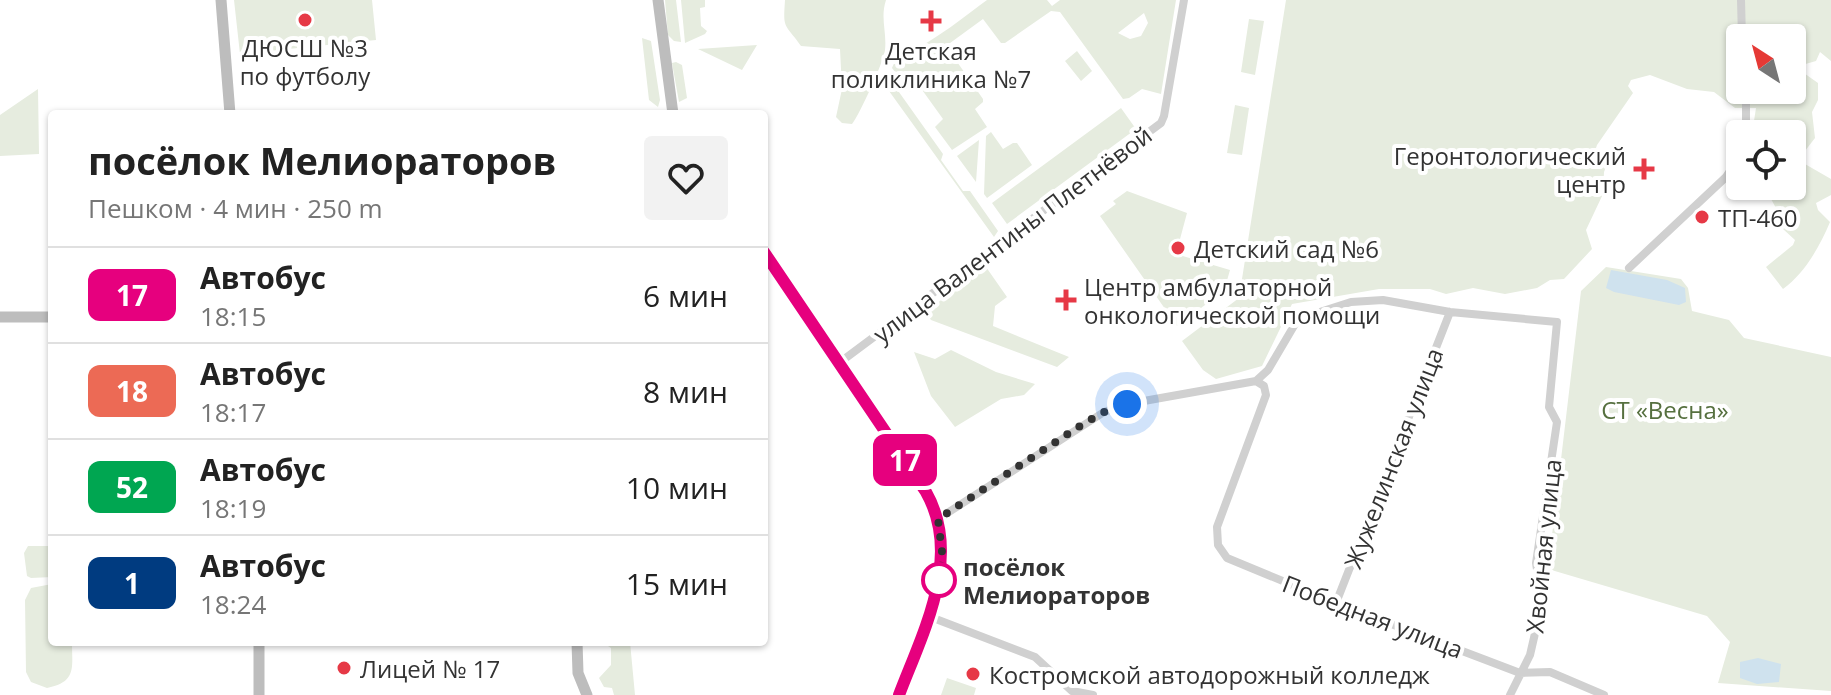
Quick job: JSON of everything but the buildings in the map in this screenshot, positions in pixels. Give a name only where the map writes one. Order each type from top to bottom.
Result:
[{"type":"main road","points":[[221,0],[230,110]]},
{"type":"main road","points":[[658,0],[672,110]]},
{"type":"main road","points":[[768,258],[926,492],[938,519],[942,536],[940,572],[928,616],[899,695]]},
{"type":"main road","points":[[0,317],[48,317]]},
{"type":"main road","points":[[257,646],[259,695]]},
{"type":"main road","points":[[577,646],[578,673],[587,695]]},
{"type":"street","name":"улица Валентины Плетнёвой","points":[[839,363],[1161,123],[1184,0]]},
{"type":"street","points":[[1741,0],[1742,24]]},
{"type":"street","points":[[1629,268],[1726,177]]},
{"type":"street","points":[[938,519],[1104,412],[1127,404],[1256,381],[1268,370],[1298,319],[1304,316],[1365,300],[1383,300],[1450,312]]},
{"type":"street","name":"Хвойная улица","points":[[1450,312],[1557,322],[1549,407],[1557,422],[1536,568],[1542,603],[1530,655],[1510,695]]},
{"type":"street","name":"Жужелинская улица","points":[[1336,603],[1450,312]]},
{"type":"street","name":"Победная улица","points":[[1256,381],[1264,386],[1266,395],[1217,527],[1218,545],[1227,558],[1520,673],[1550,672],[1604,695]]},
{"type":"street","points":[[928,616],[1035,657],[1072,691],[1093,695]]},
{"type":"green space","name":"ДЮСШ №3 по футболу","points":[[234,0],[372,0],[376,40],[240,54]]},
{"type":"green space","points":[[665,0],[676,0],[681,42],[674,41],[668,35]]},
{"type":"green space","points":[[681,0],[705,0],[705,7],[700,8],[701,26],[707,31],[685,43]]},
{"type":"green space","points":[[785,0],[886,0],[884,56],[852,124],[842,123],[836,117],[842,89],[840,49],[801,46],[786,25]]},
{"type":"green space","points":[[987,0],[1047,0],[1052,6],[1060,0],[1176,0],[1161,94],[1142,89],[1123,99],[1060,12],[1051,11],[1005,43],[1001,43],[983,19],[946,46],[983,99],[975,109],[987,127],[952,150],[935,127],[943,119],[920,87],[910,92],[892,68],[903,55],[923,45]],"holes":[[[1144,13],[1148,23],[1141,36],[1130,39],[1118,33]]]},
{"type":"green space","points":[[1286,0],[1831,0],[1831,61],[1820,52],[1816,61],[1806,64],[1806,24],[1726,24],[1726,101],[1714,92],[1687,89],[1650,75],[1631,80],[1628,86],[1633,93],[1597,145],[1593,157],[1609,159],[1604,172],[1603,194],[1586,230],[1592,249],[1564,279],[1550,280],[1537,288],[1505,294],[1473,288],[1446,294],[1430,289],[1379,289],[1292,304],[1262,366],[1216,379],[1203,370],[1182,341],[1239,298]]},
{"type":"green space","points":[[1249,19],[1264,21],[1255,75],[1241,72]]},
{"type":"green space","points":[[642,38],[651,41],[660,100],[658,107],[649,100]]},
{"type":"green space","points":[[757,45],[742,70],[698,49]]},
{"type":"green space","points":[[1077,51],[1092,71],[1081,81],[1065,61]]},
{"type":"green space","points":[[672,63],[682,65],[687,98],[679,102]]},
{"type":"green space","points":[[1806,75],[1818,83],[1818,100],[1812,112],[1815,138],[1806,150],[1806,120],[1754,120],[1756,108],[1735,108],[1730,104],[1806,104]]},
{"type":"green space","points":[[889,78],[943,154],[941,160],[963,191],[970,191],[998,231],[994,237],[884,84]]},
{"type":"green space","points":[[38,89],[39,154],[0,156],[0,115]]},
{"type":"green space","points":[[1235,105],[1249,108],[1242,155],[1227,153]]},
{"type":"green space","points":[[1121,108],[1136,129],[1007,224],[992,203]]},
{"type":"green space","points":[[991,132],[1003,149],[1017,143],[1032,165],[987,198],[984,194],[986,136]]},
{"type":"green space","points":[[979,140],[976,182],[957,156]]},
{"type":"green space","points":[[1806,165],[1831,179],[1831,195],[1816,203],[1818,210],[1830,222],[1811,258],[1783,289],[1766,267],[1793,245],[1795,240],[1783,229],[1784,223],[1772,200],[1806,200]]},
{"type":"green space","points":[[1127,191],[1187,213],[1176,254],[1230,270],[1226,284],[1219,289],[1221,293],[1177,326],[1100,216]]},
{"type":"green space","points":[[986,267],[1007,297],[995,306],[993,326],[1069,357],[1057,367],[931,320],[925,312]]},
{"type":"green space","name":"СТ «Весна»","points":[[1606,267],[1681,279],[1688,288],[1692,311],[1729,320],[1744,338],[1831,357],[1831,691],[1718,683],[1730,642],[1707,616],[1548,569],[1581,291]]},
{"type":"green space","points":[[951,350],[996,372],[1035,384],[1024,395],[1001,399],[955,427],[931,396],[914,352],[935,359]]},
{"type":"green space","points":[[28,546],[48,546],[48,577],[27,576],[24,553]]},
{"type":"green space","points":[[48,585],[48,646],[72,646],[72,666],[68,678],[47,688],[31,682],[26,672],[25,600],[31,588]]},
{"type":"green space","points":[[608,646],[630,646],[635,695],[614,695],[612,688],[604,687],[599,678],[611,665],[611,648]]},
{"type":"green space","points":[[947,678],[976,688],[974,695],[941,695]]},
{"type":"water","points":[[1611,270],[1667,280],[1685,288],[1686,302],[1679,305],[1614,292],[1606,288]]},
{"type":"water","points":[[1758,658],[1781,664],[1779,682],[1757,684],[1740,678],[1740,662]]},
{"type":"bus line","name":"17","points":[[768,258],[934,505],[942,536],[937,591],[899,695]]},
{"type":"place","name":"ДЮСШ №3 по футболу","points":[[305,20]]},
{"type":"place","name":"Детская поликлиника №7","points":[[931,21]]},
{"type":"place","name":"Геронтологический центр","points":[[1644,169]]},
{"type":"place","name":"ТП-460","points":[[1702,217]]},
{"type":"place","name":"Детский сад №6","points":[[1178,248]]},
{"type":"place","name":"Центр амбулаторной онкологической помощи","points":[[1066,300]]},
{"type":"place","name":"посёлок Мелиораторов","points":[[939,580]]},
{"type":"place","name":"Лицей № 17","points":[[344,668]]},
{"type":"place","name":"Костромской автодорожный колледж","points":[[973,674]]},
{"type":"route","points":[[939,580],[942,536],[938,519],[1083,424],[1127,404]]}]
